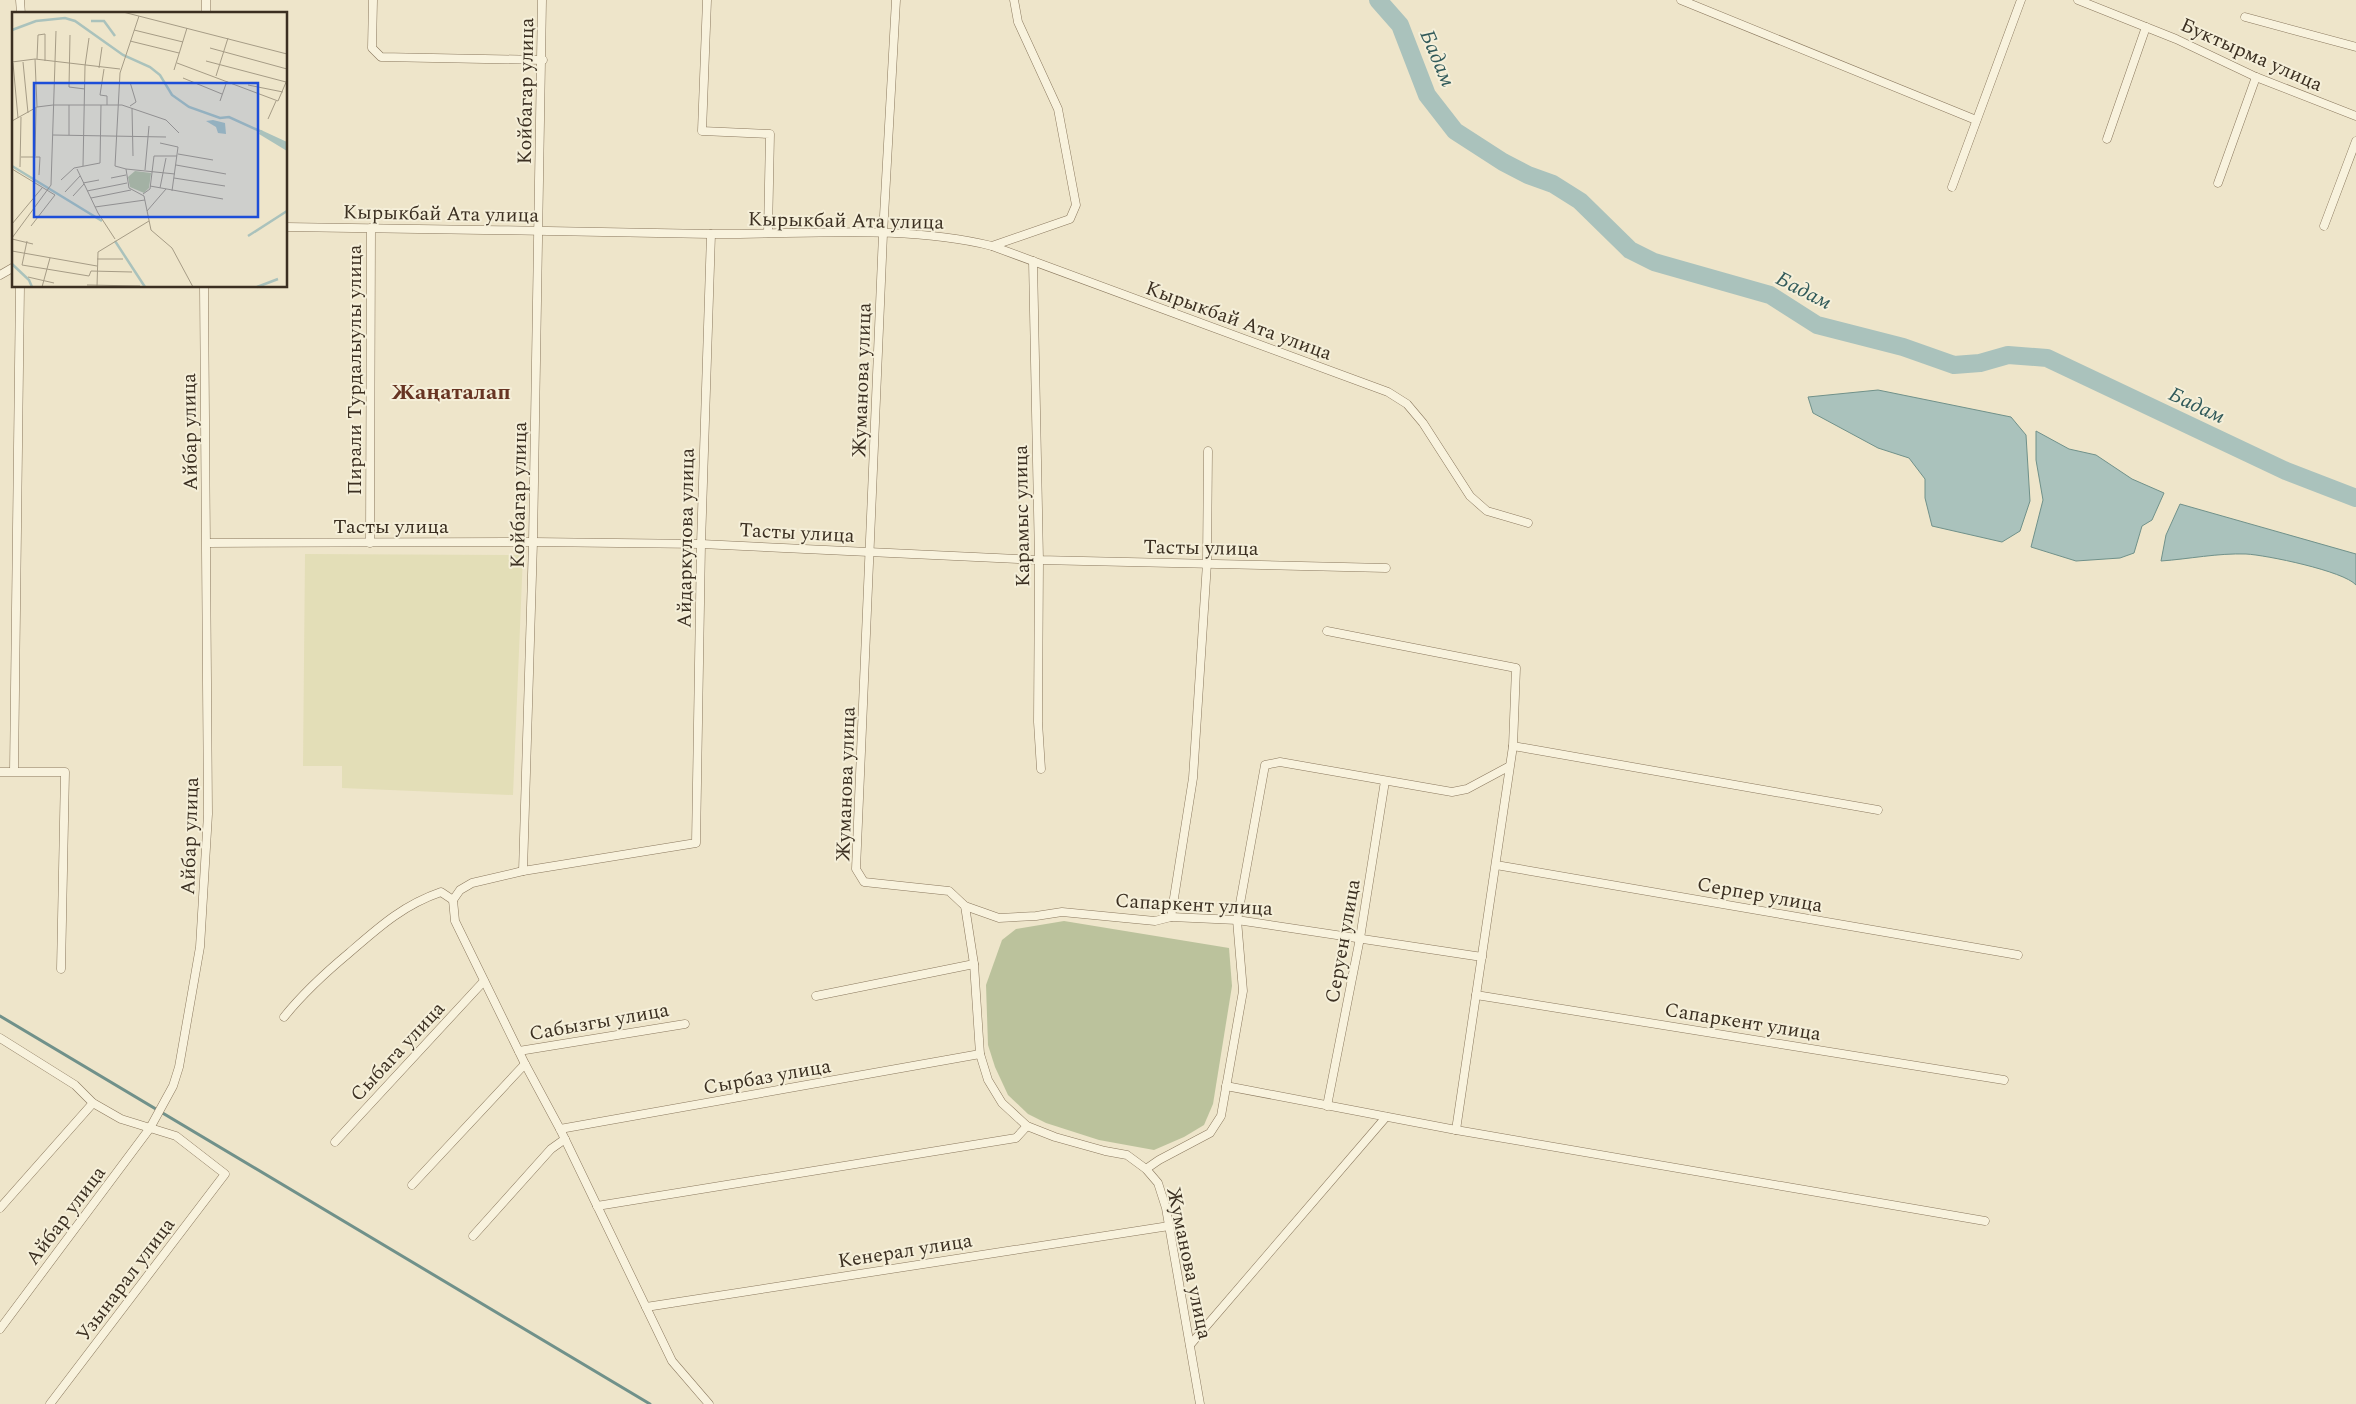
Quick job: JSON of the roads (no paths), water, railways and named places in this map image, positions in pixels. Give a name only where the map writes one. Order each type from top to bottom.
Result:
[{"type":"street","points":[[373,0],[372,48],[382,57],[542,60]]},
{"type":"street","name":"Койбагар улица","points":[[523,872],[534,542],[542,0]]},
{"type":"street","points":[[707,0],[702,131],[770,134],[768,233]]},
{"type":"street","name":"Жуманова улица","points":[[896,0],[883,234],[871,552],[856,869],[864,882],[949,891],[966,906],[974,964],[980,1054],[988,1080],[1002,1103],[1027,1126],[1055,1137],[1104,1151],[1128,1155],[1146,1169],[1158,1183],[1169,1226],[1200,1404]]},
{"type":"street","points":[[992,246],[1022,234],[1070,219],[1076,205],[1058,109],[1018,22],[1014,0]]},
{"type":"street","points":[[1681,0],[1976,120]]},
{"type":"street","points":[[1952,187],[2020,0]]},
{"type":"street","name":"Буктырма улица","points":[[2078,0],[2146,27],[2256,77],[2356,116]]},
{"type":"street","name":"Буктырма улица","points":[[2245,17],[2356,47]]},
{"type":"street","points":[[2107,139],[2146,27]]},
{"type":"street","points":[[2218,183],[2256,77]]},
{"type":"street","points":[[2324,226],[2356,141]]},
{"type":"street","name":"Кырыкбай Ата улица","points":[[288,228],[540,230],[711,234],[928,234],[992,246],[1388,392],[1407,404],[1423,422],[1470,496],[1487,512],[1528,523]]},
{"type":"street","name":"Пирали Турдалыулы улица","points":[[370,543],[371,228]]},
{"type":"street","name":"Айдаркулова улица","points":[[523,872],[696,843],[701,544],[711,234]]},
{"type":"street","name":"Карамыс улица","points":[[1033,261],[1039,560],[1038,722],[1041,769]]},
{"type":"street","points":[[0,275],[12,268]]},
{"type":"street","points":[[14,771],[20,288]]},
{"type":"street","name":"Айбар улица","points":[[0,1329],[150,1128],[173,1086],[179,1067],[200,947],[208,814],[204,288]]},
{"type":"street","points":[[1171,917],[1193,778],[1207,563],[1208,451]]},
{"type":"street","name":"Тасты улица","points":[[206,543],[534,542],[701,544],[1039,560],[1386,568]]},
{"type":"street","points":[[1327,631],[1516,668],[1513,746],[1508,767],[1496,865],[1456,1130]]},
{"type":"street","points":[[1513,746],[1878,810]]},
{"type":"street","points":[[1146,1169],[1210,1133],[1221,1116],[1243,990],[1237,920],[1265,765],[1280,762],[1452,792],[1467,789],[1508,767]]},
{"type":"street","points":[[0,772],[66,772],[61,969]]},
{"type":"street","name":"Серуен улица","points":[[1327,1106],[1360,938],[1385,781]]},
{"type":"street","name":"Серпер улица","points":[[1496,865],[2018,955]]},
{"type":"street","points":[[523,872],[472,883],[460,890],[453,900],[455,921],[525,1064],[565,1139],[672,1361],[709,1404]]},
{"type":"street","points":[[284,1017],[304,992],[393,915],[425,898],[441,892],[453,900]]},
{"type":"street","name":"Сапаркент улица","points":[[966,906],[998,918],[1036,916],[1062,912],[1155,922],[1171,917],[1237,920],[1482,957]]},
{"type":"street","points":[[816,996],[974,964]]},
{"type":"street","name":"Сыбага улица","points":[[335,1142],[484,981]]},
{"type":"street","name":"Сапаркент улица","points":[[1476,995],[2004,1080]]},
{"type":"street","name":"Сабызгы улица","points":[[519,1052],[685,1024]]},
{"type":"street","points":[[0,1038],[75,1085],[93,1102],[121,1119],[150,1128]]},
{"type":"street","name":"Сырбаз улица","points":[[560,1129],[980,1054]]},
{"type":"street","name":"Сабызгы улица","points":[[412,1185],[525,1064]]},
{"type":"street","points":[[1226,1086],[1456,1130],[1985,1221]]},
{"type":"street","points":[[0,1208],[93,1102]]},
{"type":"street","points":[[1190,1344],[1386,1117]]},
{"type":"street","points":[[597,1206],[1016,1138],[1027,1126]]},
{"type":"street","name":"Узынарал улица","points":[[50,1404],[225,1174],[176,1136],[150,1128]]},
{"type":"street","points":[[473,1236],[551,1148],[565,1139]]},
{"type":"street","name":"Кенерал улица","points":[[646,1307],[1169,1226]]},
{"type":"water","points":[[1878,390],[2011,417],[2026,435],[2030,501],[2020,531],[2002,542],[1932,526],[1925,498],[1925,479],[1909,458],[1878,448],[1813,413],[1808,397]]},
{"type":"water","points":[[2036,431],[2069,449],[2096,455],[2132,479],[2164,493],[2152,520],[2142,526],[2134,553],[2120,558],[2076,561],[2031,547],[2043,500],[2036,460]]},
{"type":"water","points":[[2180,504],[2356,554],[2356,585],[2337,574],[2321,569],[2256,555],[2225,554],[2161,561],[2166,535]]},
{"type":"waterway","name":"Бадам","points":[[1378,0],[1400,25],[1427,95],[1455,131],[1503,162],[1528,175],[1553,184],[1580,201],[1630,250],[1654,262],[1770,295],[1817,325],[1903,347],[1954,365],[1980,363],[2008,355],[2047,358],[2286,471],[2356,498]]},
{"type":"waterway","points":[[0,1016],[650,1404]]},
{"type":"district","name":"Жаңаталап","points":[[451,391]]}]
